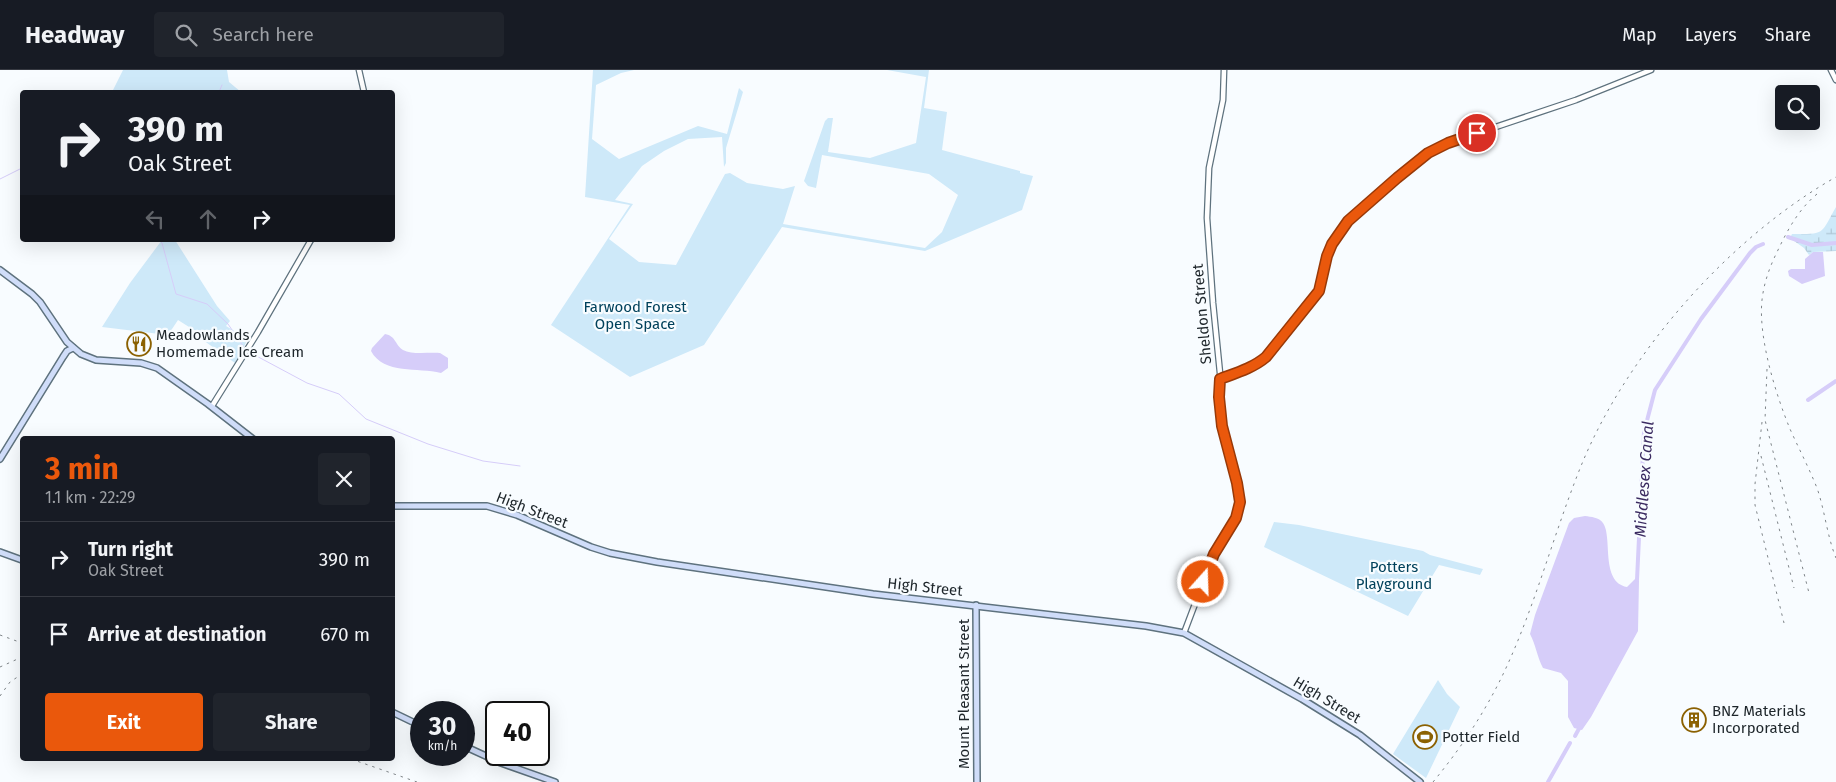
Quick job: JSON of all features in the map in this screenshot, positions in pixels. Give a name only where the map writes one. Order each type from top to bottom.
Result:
[{"type":"main road","points":[[0,270],[32,294],[73,348],[81,354],[96,360],[140,363],[157,368],[212,406],[249,436]]},
{"type":"main road","points":[[0,459],[63,357],[67,351],[73,348]]},
{"type":"main road","name":"High Street","points":[[395,506],[487,506],[517,515],[591,547],[610,553],[657,562],[789,583],[1151,626],[1184,634],[1345,724],[1420,782]]},
{"type":"main road","points":[[0,552],[20,559]]},
{"type":"main road","name":"Mount Pleasant Street","points":[[976,606],[976,782]]},
{"type":"main road","points":[[395,713],[410,721]]},
{"type":"main road","points":[[475,751],[501,763],[555,782]]},
{"type":"street","points":[[359,70],[363,90]]},
{"type":"street","name":"Sheldon Street","points":[[1184,634],[1212,559],[1234,524],[1240,497],[1222,426],[1207,218],[1209,168],[1223,100],[1224,70]]},
{"type":"street","points":[[1220,379],[1247,369],[1266,357],[1319,291],[1327,256],[1332,244],[1348,221],[1422,157],[1448,143],[1576,100],[1651,70]]},
{"type":"street","points":[[1831,70],[1836,80]]},
{"type":"street","points":[[212,406],[310,242]]},
{"type":"green space","points":[[123,70],[227,70],[229,82],[239,90],[113,90]]},
{"type":"green space","name":"Farwood Forest Open Space","points":[[593,70],[634,70],[621,73],[596,85],[592,139],[619,159],[698,126],[727,134],[739,88],[743,92],[726,148],[726,163],[724,167],[722,137],[688,139],[664,151],[642,166],[615,200],[633,204],[609,239],[639,262],[676,265],[725,174],[730,173],[747,183],[783,189],[795,186],[783,224],[925,248],[942,232],[958,195],[929,174],[822,155],[816,188],[808,186],[804,181],[825,121],[828,118],[833,118],[828,152],[870,158],[916,143],[926,77],[887,70],[929,70],[924,108],[947,112],[942,150],[1033,176],[1022,210],[925,251],[782,227],[704,345],[630,377],[551,325],[630,205],[585,197]]},
{"type":"green space","points":[[1836,207],[1836,251],[1813,252],[1809,255],[1804,248],[1790,238],[1792,234],[1811,234],[1821,231]]},
{"type":"green space","points":[[161,242],[176,242],[217,306],[230,321],[226,326],[248,339],[235,363],[196,335],[197,332],[178,320],[168,335],[102,327],[130,283]]},
{"type":"green space","name":"Potters Playground","points":[[1274,522],[1299,525],[1423,551],[1430,555],[1483,569],[1480,575],[1439,565],[1408,616],[1264,547]]},
{"type":"green space","points":[[1438,680],[1447,694],[1460,707],[1426,778],[1393,754]]},
{"type":"shaded area","points":[[1813,252],[1823,252],[1825,276],[1802,284],[1789,276],[1788,271],[1791,269],[1805,269],[1805,259]]},
{"type":"shaded area","points":[[385,334],[389,335],[400,348],[407,352],[440,353],[448,358],[448,368],[441,373],[402,369],[384,364],[371,351]]},
{"type":"shaded area","points":[[1585,516],[1597,518],[1603,523],[1606,530],[1610,568],[1613,577],[1627,587],[1637,577],[1639,581],[1638,631],[1582,730],[1574,728],[1568,717],[1568,681],[1561,673],[1543,668],[1530,634],[1535,615],[1569,523],[1574,518]]},
{"type":"waterway","points":[[220,90],[222,85]]},
{"type":"waterway","points":[[0,179],[20,169]]},
{"type":"waterway","name":"Middlesex Canal","points":[[1788,237],[1812,245],[1836,243]]},
{"type":"waterway","points":[[161,242],[176,294],[207,304],[228,324],[243,346]]},
{"type":"waterway","name":"Middlesex Canal","points":[[1637,580],[1644,432],[1655,390],[1701,319],[1750,253],[1756,247],[1763,244]]},
{"type":"waterway","points":[[249,352],[307,383],[339,394],[366,419],[428,444],[483,461],[520,466]]},
{"type":"waterway","name":"Middlesex Canal","points":[[1808,400],[1836,381]]},
{"type":"waterway","name":"Middlesex Canal","points":[[1575,736],[1581,725]]},
{"type":"waterway","name":"Middlesex Canal","points":[[1548,782],[1570,743]]},
{"type":"railway","points":[[1433,782],[1473,727],[1491,698],[1506,668],[1527,618],[1581,466],[1601,424],[1625,382],[1654,341],[1686,302],[1721,265],[1796,202],[1836,177]]},
{"type":"railway","points":[[1817,194],[1795,220],[1775,256],[1764,287],[1761,315],[1765,349],[1779,400],[1817,488],[1836,558]]},
{"type":"railway","points":[[1767,369],[1765,420],[1809,593]]},
{"type":"railway","points":[[1762,422],[1755,484],[1755,505],[1784,623]]},
{"type":"railway","points":[[1761,456],[1794,588]]},
{"type":"railway","points":[[0,635],[20,642]]},
{"type":"railway","points":[[0,667],[20,658]]},
{"type":"railway","points":[[0,696],[10,682],[20,675]]},
{"type":"railway","points":[[357,761],[417,782]]},
{"type":"place","name":"Meadowlands Homemade Ice Cream","points":[[139,344]]},
{"type":"place","name":"BNZ Materials Incorporated","points":[[1694,720]]},
{"type":"place","name":"Potter Field","points":[[1425,737]]},
{"type":"route","points":[[1203,582],[1214,554],[1236,518],[1240,502],[1222,426],[1219,397],[1220,379],[1247,369],[1266,357],[1315,297],[1321,286],[1327,256],[1332,244],[1348,221],[1428,153],[1448,143],[1477,133]]}]
